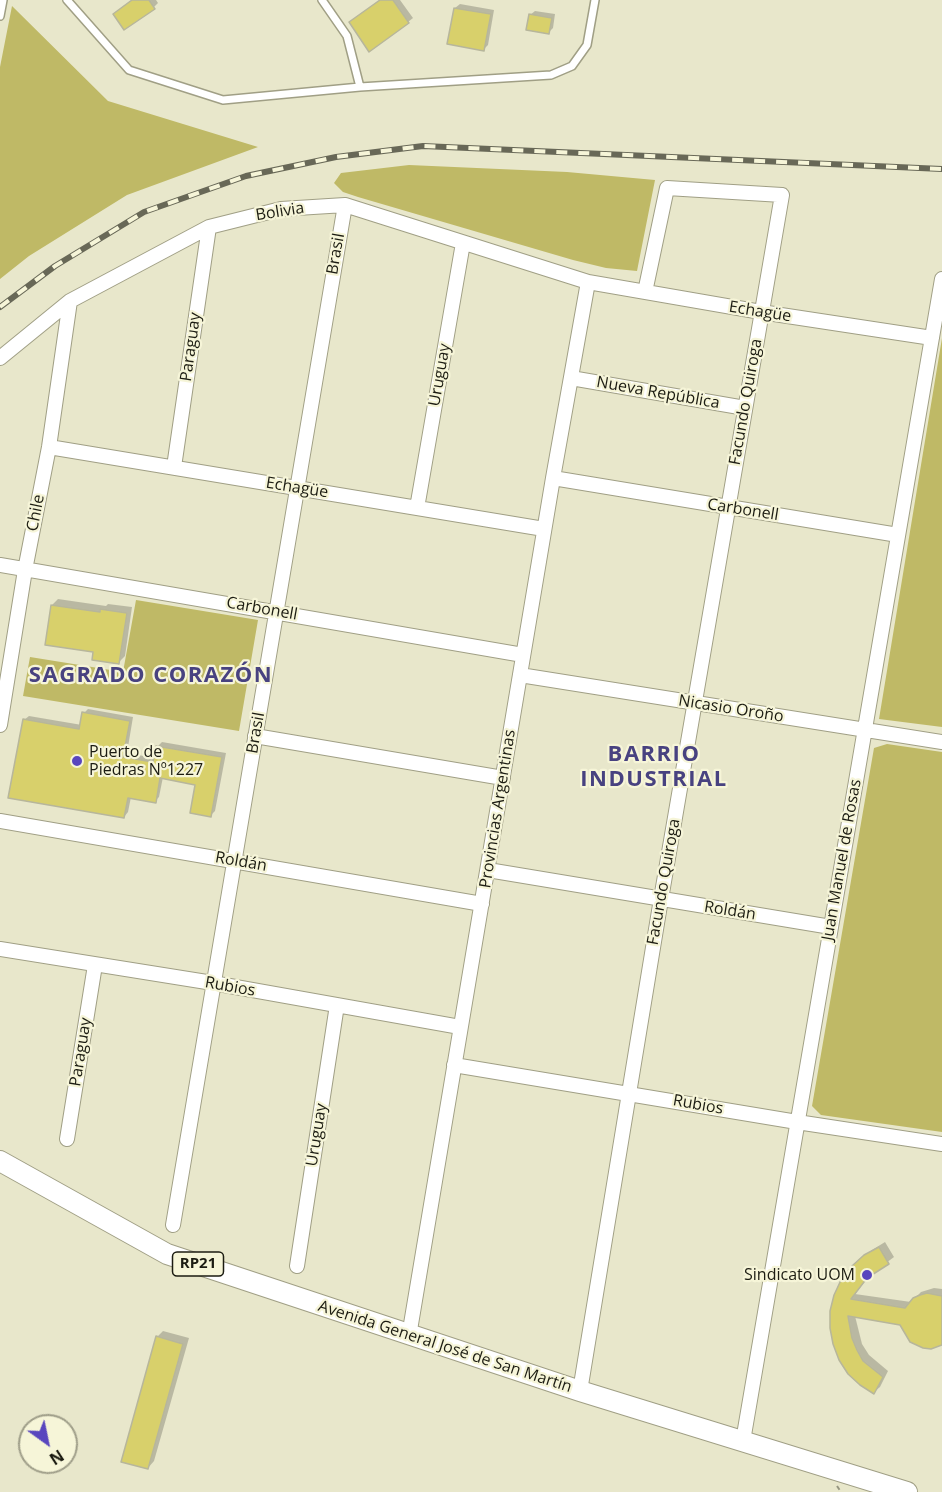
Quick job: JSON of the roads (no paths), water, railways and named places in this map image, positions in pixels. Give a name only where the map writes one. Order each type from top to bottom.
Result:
[{"type":"main road","name":"Avenida General José de San Martín","points":[[0,1161],[167,1254],[580,1391],[907,1492]]},
{"type":"street","name":"Facundo Quiroga","points":[[580,1391],[661,899],[783,195],[667,188],[645,292]]},
{"type":"street","name":"Bolivia","points":[[0,358],[70,301],[209,227],[281,209],[345,205],[588,282]]},
{"type":"street","name":"Brasil","points":[[173,1225],[345,205]]},
{"type":"street","name":"Paraguay","points":[[174,467],[209,227]]},
{"type":"street","name":"Uruguay","points":[[417,508],[463,243]]},
{"type":"street","name":"Juan Manuel de Rosas","points":[[743,1441],[942,279]]},
{"type":"street","name":"Echagüe","points":[[588,282],[761,312],[932,338]]},
{"type":"street","name":"Provincias Argentinas","points":[[409,1336],[544,529],[588,282]]},
{"type":"street","name":"Chile","points":[[0,725],[2,692],[49,447],[70,301]]},
{"type":"street","name":"Nueva República","points":[[571,378],[745,408]]},
{"type":"street","name":"Echagüe","points":[[49,447],[544,529]]},
{"type":"street","name":"Carbonell","points":[[553,478],[898,536]]},
{"type":"street","name":"Carbonell","points":[[0,565],[523,655]]},
{"type":"street","name":"Nicasio Oroño","points":[[520,675],[942,742]]},
{"type":"street","points":[[255,736],[503,777]]},
{"type":"street","name":"Roldán","points":[[0,821],[482,904]]},
{"type":"street","name":"Roldán","points":[[488,870],[831,927]]},
{"type":"street","name":"Rubios","points":[[0,950],[213,983],[460,1027]]},
{"type":"street","name":"Paraguay","points":[[67,1139],[95,965]]},
{"type":"street","name":"Uruguay","points":[[297,1266],[337,1005]]},
{"type":"street","name":"Rubios","points":[[454,1065],[942,1144]]},
{"type":"lane","points":[[0,16],[3,0]]},
{"type":"lane","points":[[67,0],[129,69],[223,100],[360,87],[551,75],[572,66],[587,45],[595,0]]},
{"type":"lane","points":[[321,0],[347,36],[360,87]]},
{"type":"railway","points":[[0,307],[55,266],[144,212],[246,176],[336,157],[423,146],[942,169]]},
{"type":"place","name":"Puerto de Piedras Nº1227","points":[[77,761]]},
{"type":"place","name":"Sindicato UOM","points":[[867,1275]]},
{"type":"district","name":"SAGRADO CORAZÓN","points":[[151,676]]},
{"type":"district","name":"BARRIO INDUSTRIAL","points":[[654,768]]}]
